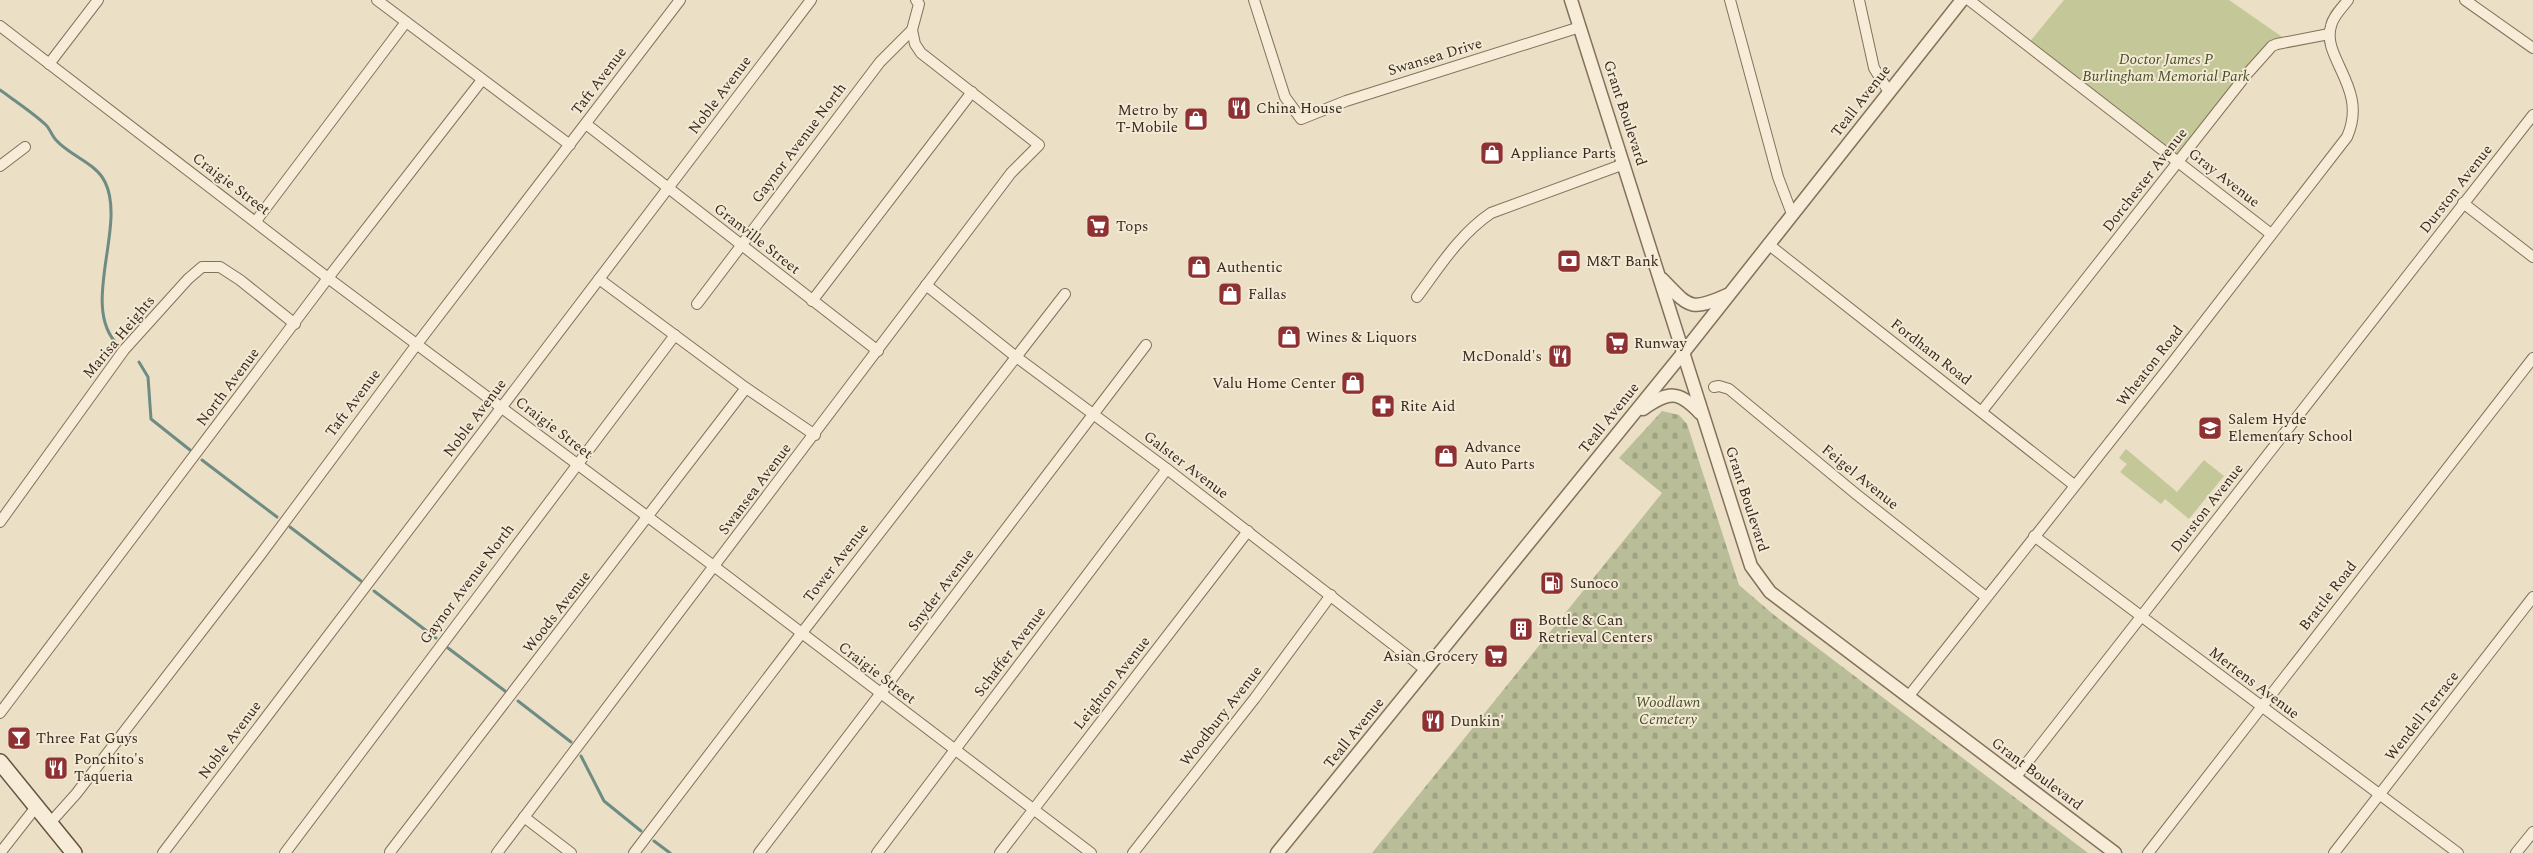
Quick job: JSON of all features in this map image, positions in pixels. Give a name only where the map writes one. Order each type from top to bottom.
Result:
[{"type":"main road","points":[[0,762],[74,853]]},
{"type":"street","points":[[49,64],[98,0]]},
{"type":"street","points":[[377,0],[570,145]]},
{"type":"street","name":"Taft Avenue","points":[[50,823],[76,794],[258,558],[417,344],[680,0]]},
{"type":"street","name":"Noble Avenue","points":[[163,853],[420,518],[501,407],[811,0]]},
{"type":"street","name":"Gaynor Avenue North","points":[[697,304],[880,62],[912,30],[919,4],[916,0]]},
{"type":"street","name":"Swansea Drive","points":[[1254,0],[1285,96],[1301,120],[1346,100],[1580,27]]},
{"type":"street","name":"Grant Boulevard","points":[[1571,0],[1702,415],[1751,566],[1757,576],[1770,592],[2115,853]]},
{"type":"street","points":[[1730,0],[1778,177],[1792,214]]},
{"type":"street","points":[[1859,0],[1874,68],[1889,92]]},
{"type":"street","name":"Teall Avenue","points":[[1277,853],[1683,353],[1962,0]]},
{"type":"street","name":"Gray Avenue","points":[[1968,0],[2271,234]]},
{"type":"street","points":[[2329,34],[2333,20],[2348,0]]},
{"type":"street","points":[[2464,0],[2533,48]]},
{"type":"street","points":[[256,221],[406,22]]},
{"type":"street","name":"Craigie Street","points":[[0,26],[328,278],[715,567],[880,695],[1091,853]]},
{"type":"street","points":[[812,301],[972,92],[921,53],[915,44],[912,30]]},
{"type":"street","name":"Dorchester Avenue","points":[[1982,411],[2247,74],[2272,46],[2288,41],[2329,34]]},
{"type":"street","name":"Wheaton Road","points":[[1908,696],[2338,150],[2351,128],[2353,106],[2349,84],[2332,49],[2329,34]]},
{"type":"street","name":"North Avenue","points":[[0,713],[328,278],[482,80]]},
{"type":"street","name":"Swansea Avenue","points":[[497,853],[1011,173],[1039,145],[972,92]]},
{"type":"street","name":"Durston Avenue","points":[[2015,778],[2533,115]]},
{"type":"street","name":"Granville Street","points":[[586,124],[878,351]]},
{"type":"street","points":[[0,166],[25,148]]},
{"type":"street","points":[[1417,297],[1462,237],[1474,225],[1491,213],[1624,164]]},
{"type":"street","points":[[2463,203],[2533,257]]},
{"type":"street","name":"Fordham Road","points":[[1768,244],[1982,411],[2074,486]]},
{"type":"street","name":"Marisa Heights","points":[[0,522],[124,350],[188,279],[202,268],[220,267],[240,280],[295,324]]},
{"type":"street","points":[[1659,275],[1680,298],[1690,305],[1697,306],[1729,294]]},
{"type":"street","points":[[599,279],[746,388],[814,435]]},
{"type":"street","name":"Galster Avenue","points":[[926,285],[1015,356],[1332,595],[1426,670]]},
{"type":"street","name":"Tower Avenue","points":[[634,853],[1015,356],[1065,294]]},
{"type":"street","name":"Gaynor Avenue North","points":[[285,853],[535,518],[578,465],[675,335]]},
{"type":"street","name":"Snyder Avenue","points":[[760,853],[1146,345]]},
{"type":"street","name":"Brattle Road","points":[[2148,853],[2533,358]]},
{"type":"street","name":"Feigel Avenue","points":[[1714,387],[1719,386],[1729,389],[1856,494],[1986,597]]},
{"type":"street","name":"Woods Avenue","points":[[390,852],[746,388]]},
{"type":"street","points":[[1629,419],[1659,398],[1674,394],[1682,397],[1702,415]]},
{"type":"street","name":"Schaffer Avenue","points":[[877,853],[1167,469]]},
{"type":"street","name":"Leighton Avenue","points":[[1000,853],[1248,531]]},
{"type":"street","name":"Mertens Avenue","points":[[2034,536],[2260,708],[2380,794],[2458,853]]},
{"type":"street","name":"Woodbury Avenue","points":[[1133,853],[1255,698],[1332,595]]},
{"type":"street","name":"Wendell Terrace","points":[[2334,853],[2533,597]]},
{"type":"street","points":[[0,853],[36,807]]},
{"type":"street","points":[[524,817],[571,853]]},
{"type":"street","points":[[2516,853],[2533,832]]},
{"type":"green space","name":"Doctor James P Burlingham Memorial Park","points":[[2064,0],[2229,0],[2288,41],[2277,44],[2178,162],[2027,45]]},
{"type":"green space","name":"Woodlawn Cemetery","points":[[1662,411],[1679,415],[1687,424],[1739,585],[1774,615],[2088,853],[1372,853],[1662,493],[1619,458]]},
{"type":"green space","points":[[2126,449],[2177,492],[2204,460],[2224,476],[2189,519],[2165,499],[2161,504],[2120,472],[2127,464],[2119,458]]},
{"type":"waterway","points":[[0,90],[41,120],[62,146],[96,170],[105,182],[110,200],[111,221],[103,288],[103,310],[107,329],[118,345]]},
{"type":"waterway","points":[[139,362],[148,377],[151,419],[190,450]]},
{"type":"waterway","points":[[202,460],[277,517]]},
{"type":"waterway","points":[[290,527],[361,581]]},
{"type":"waterway","points":[[374,591],[436,638]]},
{"type":"waterway","points":[[448,648],[505,691]]},
{"type":"waterway","points":[[518,701],[571,742]]},
{"type":"waterway","points":[[581,756],[604,801],[641,831]]},
{"type":"waterway","points":[[654,841],[670,853]]},
{"type":"place","name":"China House","points":[[1239,108]]},
{"type":"place","name":"Metro by T-Mobile","points":[[1196,119]]},
{"type":"place","name":"Appliance Parts","points":[[1492,153]]},
{"type":"place","name":"Tops","points":[[1098,226]]},
{"type":"place","name":"M&T Bank","points":[[1569,261]]},
{"type":"place","name":"Authentic","points":[[1199,267]]},
{"type":"place","name":"Fallas","points":[[1230,294]]},
{"type":"place","name":"Wines & Liquors","points":[[1289,337]]},
{"type":"place","name":"Runway","points":[[1617,343]]},
{"type":"place","name":"McDonald's","points":[[1560,356]]},
{"type":"place","name":"Valu Home Center","points":[[1353,383]]},
{"type":"place","name":"Rite Aid","points":[[1383,406]]},
{"type":"place","name":"Salem Hyde Elementary School","points":[[2210,428]]},
{"type":"place","name":"Advance Auto Parts","points":[[1446,456]]},
{"type":"place","name":"Sunoco","points":[[1552,583]]},
{"type":"place","name":"Bottle & Can Retrieval Centers","points":[[1521,629]]},
{"type":"place","name":"Asian Grocery","points":[[1496,656]]},
{"type":"place","name":"Dunkin'","points":[[1433,721]]},
{"type":"place","name":"Three Fat Guys","points":[[19,738]]},
{"type":"place","name":"Ponchito's Taqueria","points":[[56,768]]}]
